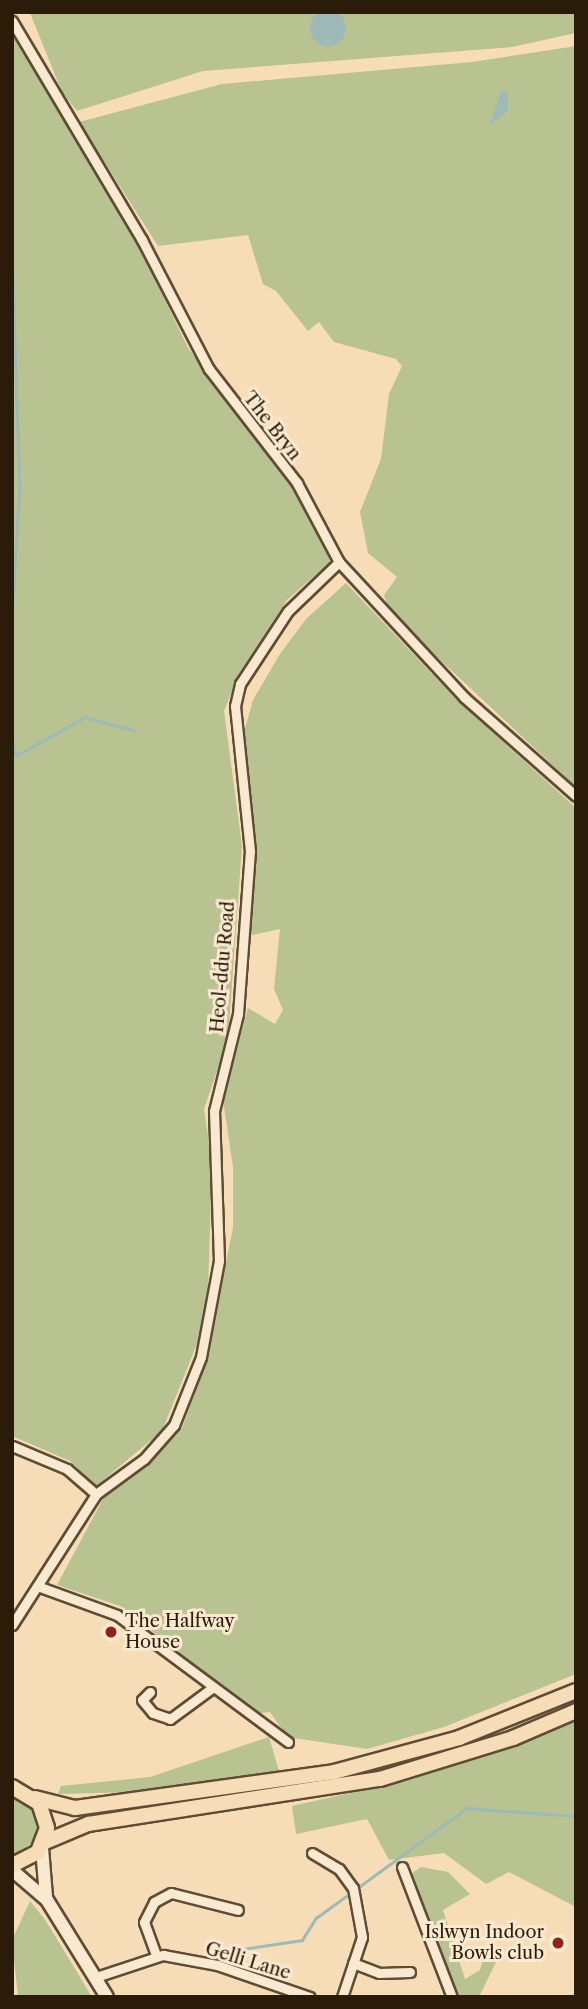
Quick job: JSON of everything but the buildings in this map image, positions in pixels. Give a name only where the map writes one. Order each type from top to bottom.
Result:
[{"type":"main road","points":[[12,1787],[35,1798],[75,1808],[321,1774],[429,1748],[576,1691]]},
{"type":"main road","points":[[107,1997],[47,1900],[12,1868],[43,1845],[80,1825],[380,1779],[513,1738],[576,1711]]},
{"type":"main road","points":[[35,1798],[45,1814],[43,1845],[47,1900]]},
{"type":"street","name":"The Bryn","points":[[12,21],[142,240],[209,369],[297,483],[339,562],[464,697],[576,796]]},
{"type":"street","name":"Heol-ddu Road","points":[[96,1494],[144,1460],[174,1424],[201,1357],[221,1238],[214,1111],[238,1014],[250,851],[235,706],[240,684],[288,611],[339,562]]},
{"type":"street","points":[[12,1446],[67,1469],[96,1494],[40,1587],[12,1625]]},
{"type":"street","points":[[40,1587],[117,1615],[288,1742]]},
{"type":"street","points":[[150,1692],[142,1700],[153,1713],[170,1719],[212,1688]]},
{"type":"street","points":[[312,1853],[339,1869],[353,1888],[362,1937],[342,1997]]},
{"type":"street","points":[[402,1867],[452,1997]]},
{"type":"street","points":[[156,1955],[144,1922],[154,1902],[171,1893],[237,1910]]},
{"type":"street","name":"Gelli Lane","points":[[96,1977],[156,1955],[217,1965],[283,1992],[310,1997]]},
{"type":"street","points":[[353,1963],[379,1973],[410,1972]]},
{"type":"green space","points":[[576,12],[576,33],[512,47],[203,71],[77,111],[62,92],[30,13]]},
{"type":"green space","points":[[12,31],[138,243],[188,348],[291,482],[330,554],[329,563],[287,600],[239,673],[224,711],[242,846],[228,1039],[204,1109],[212,1163],[208,1291],[199,1339],[162,1431],[96,1486],[70,1461],[12,1436]]},
{"type":"green space","points":[[576,46],[576,787],[390,613],[384,595],[397,577],[368,553],[360,512],[381,459],[389,394],[402,366],[396,359],[334,342],[319,322],[308,331],[276,291],[263,284],[248,235],[158,246],[79,122],[222,84],[472,62]]},
{"type":"green space","points":[[346,583],[456,699],[576,808],[576,1674],[444,1727],[367,1749],[287,1737],[270,1712],[252,1714],[123,1607],[57,1585],[103,1499],[182,1428],[204,1369],[233,1228],[233,1167],[223,1100],[248,1008],[275,1024],[283,1010],[274,989],[280,929],[244,937],[257,852],[244,732],[253,700],[280,654],[306,619]]},
{"type":"green space","points":[[576,1719],[576,1907],[509,1872],[486,1884],[444,1853],[389,1860],[367,1819],[296,1834],[292,1806],[413,1779]]},
{"type":"green space","points":[[269,1737],[279,1771],[138,1792],[58,1794],[61,1786],[150,1777]]},
{"type":"green space","points":[[12,1795],[30,1804],[38,1822],[33,1842],[12,1856]]},
{"type":"green space","points":[[421,1867],[448,1872],[470,1894],[443,1910],[465,1979],[480,1970],[484,1956],[498,1958],[479,1997],[457,1997],[411,1874]]},
{"type":"green space","points":[[30,1901],[46,1921],[92,1997],[18,1997],[12,1940]]},
{"type":"water","points":[[328,10],[341,15],[346,28],[341,41],[328,46],[315,41],[310,28],[315,15]]},
{"type":"water","points":[[501,91],[508,93],[507,112],[490,125]]},
{"type":"waterway","points":[[12,250],[20,485],[12,621]]},
{"type":"waterway","points":[[12,738],[16,756],[85,717],[133,730]]},
{"type":"waterway","points":[[360,1886],[467,1808],[576,1816]]},
{"type":"waterway","points":[[223,1952],[302,1940],[316,1918],[346,1896]]},
{"type":"place","name":"The Halfway House","points":[[111,1632]]},
{"type":"place","name":"Islwyn Indoor Bowls club","points":[[558,1943]]}]
